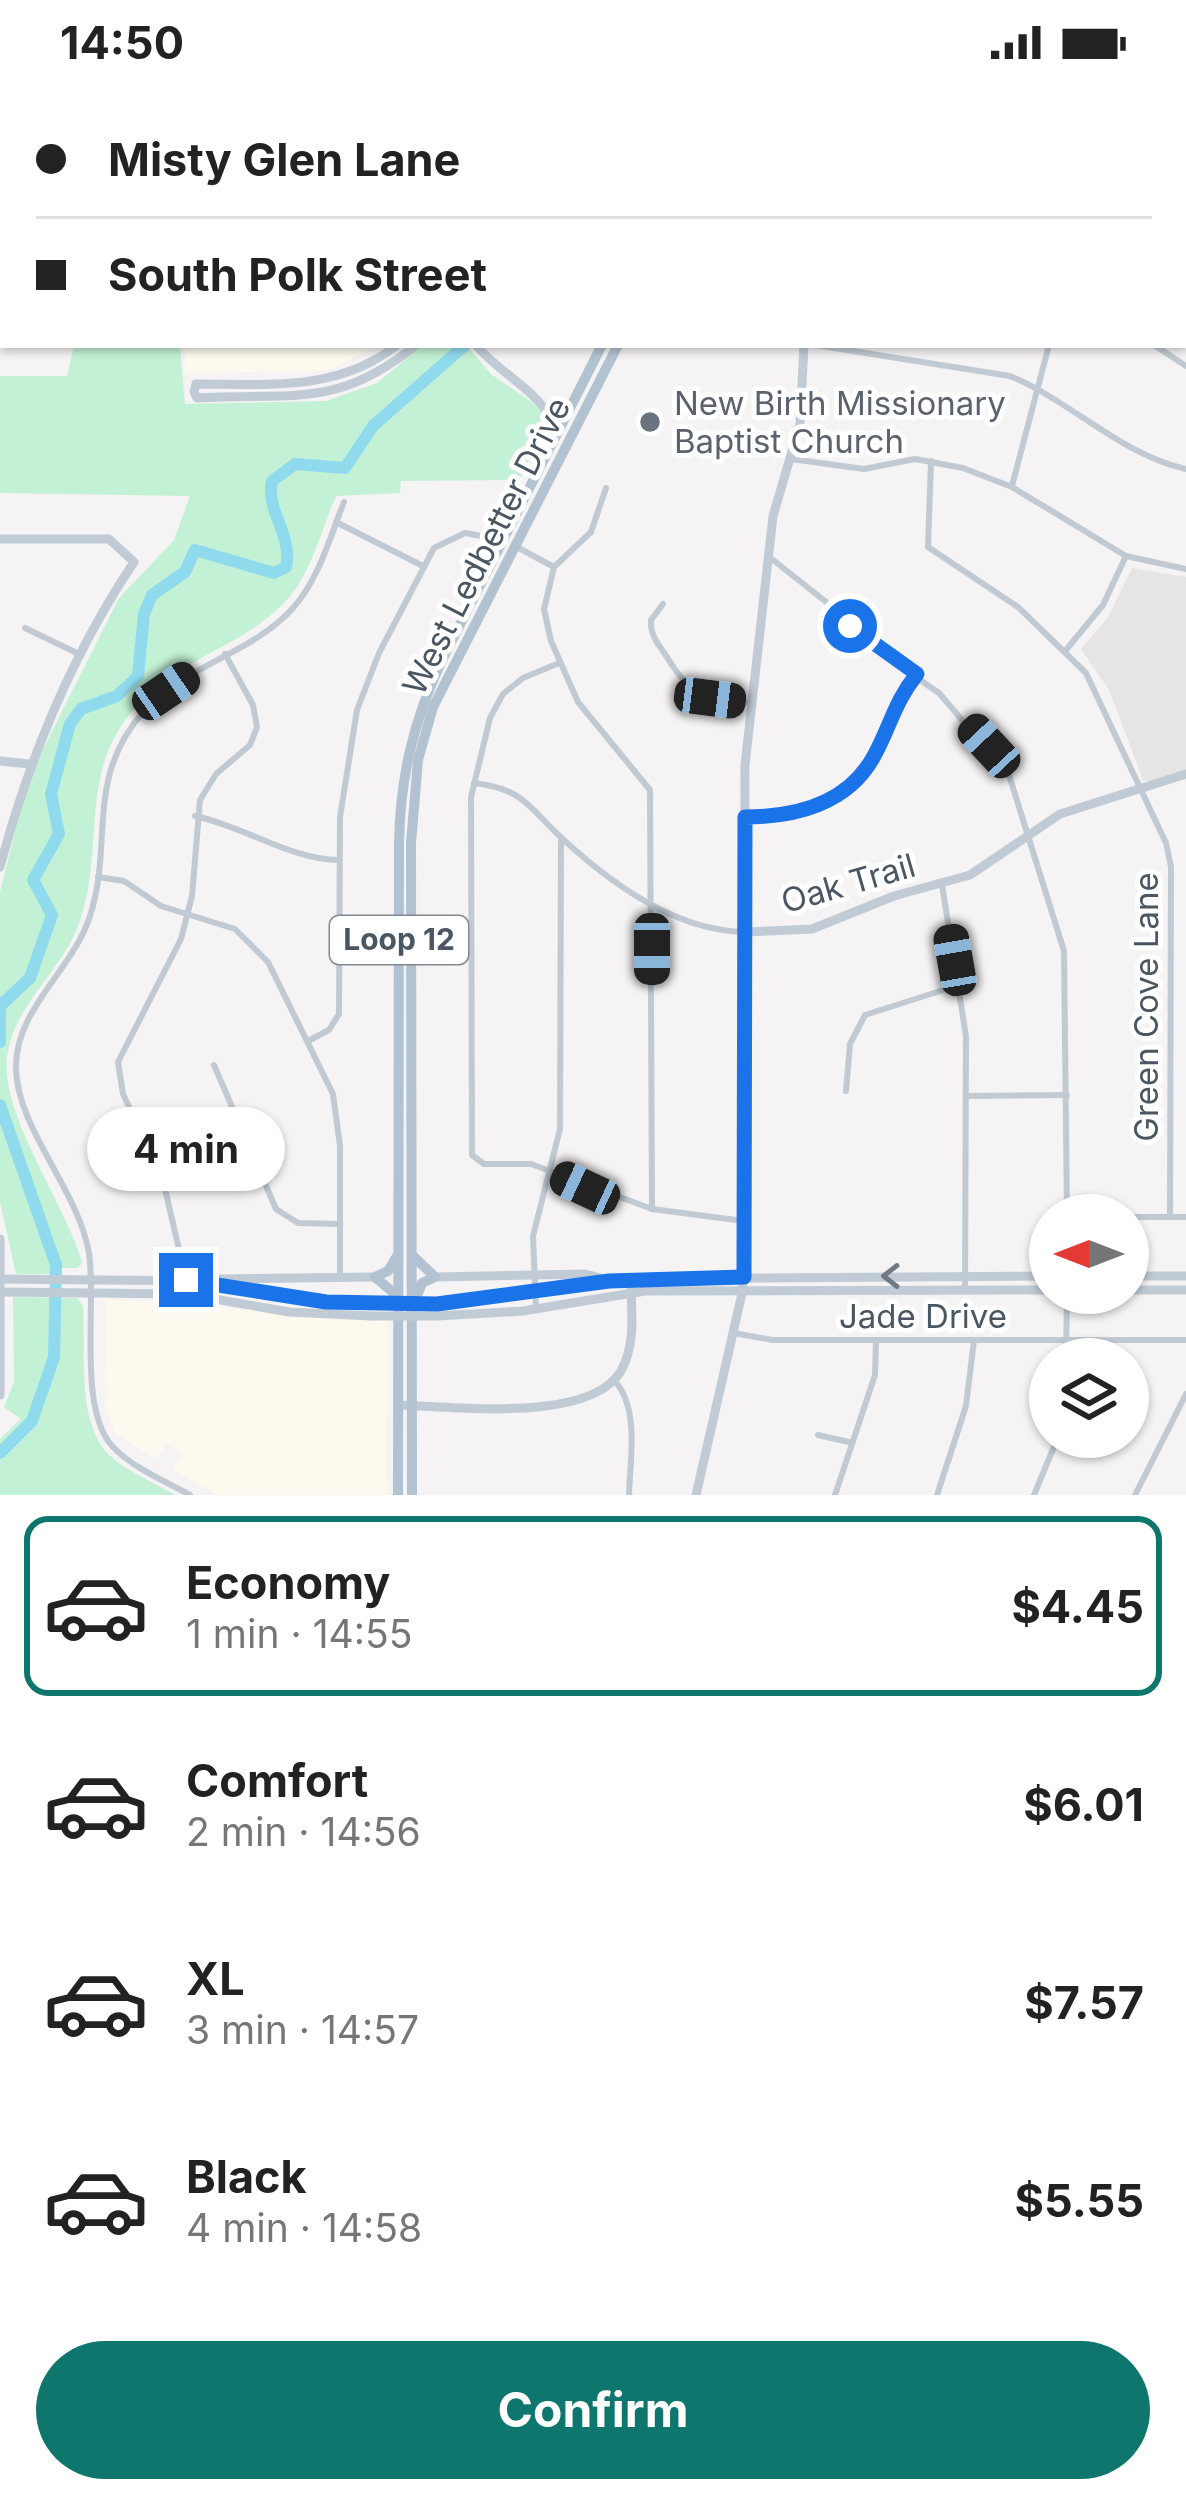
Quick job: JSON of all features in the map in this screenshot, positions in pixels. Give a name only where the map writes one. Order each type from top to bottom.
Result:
[{"type":"main road","points":[[393,348],[376,362],[324,382],[196,384],[194,392],[197,398],[330,394],[378,376],[412,348]]},
{"type":"main road","points":[[478,348],[549,408],[556,434]]},
{"type":"main road","name":"West Ledbetter Drive","points":[[398,1495],[406,760],[422,703],[600,348]]},
{"type":"main road","name":"West Ledbetter Drive","points":[[405,844],[423,735],[616,348]]},
{"type":"main road","points":[[696,1495],[744,1283],[745,817],[751,703],[776,500],[791,459],[803,401],[804,348]]},
{"type":"main road","points":[[0,539],[109,538],[129,552],[134,562],[115,587],[29,764],[0,867]]},
{"type":"main road","points":[[0,760],[29,764]]},
{"type":"main road","name":"Oak Trail","points":[[745,932],[812,929],[894,896],[942,885],[988,865],[1060,814],[1186,774]]},
{"type":"main road","name":"West Ledbetter Drive","points":[[405,1166],[412,1253],[412,1495]]},
{"type":"main road","points":[[0,1239],[0,1395]]},
{"type":"main road","points":[[375,1277],[388,1271],[398,1253]]},
{"type":"main road","points":[[412,1253],[424,1272],[435,1277],[585,1274],[609,1281]]},
{"type":"main road","points":[[496,1298],[532,1275]]},
{"type":"main road","points":[[825,1276],[825,1290]]},
{"type":"main road","points":[[2,1292],[186,1294],[289,1312],[371,1316],[536,1309],[632,1292],[825,1276],[1029,1276]]},
{"type":"main road","points":[[1149,1276],[1186,1276]]},
{"type":"main road","points":[[289,1312],[294,1282],[303,1277]]},
{"type":"main road","points":[[2,1279],[375,1277],[387,1282],[398,1300]]},
{"type":"main road","points":[[412,1312],[419,1287],[435,1277]]},
{"type":"main road","points":[[204,1281],[292,1298],[437,1310],[632,1279],[825,1290],[1029,1290]]},
{"type":"main road","points":[[398,1405],[563,1405],[594,1396],[614,1380],[630,1346],[632,1279]]},
{"type":"main road","points":[[1149,1290],[1186,1290]]},
{"type":"street","points":[[836,348],[986,370],[1039,388],[1153,458],[1186,469]]},
{"type":"street","points":[[1012,487],[1048,348]]},
{"type":"street","points":[[1159,348],[1186,366]]},
{"type":"street","points":[[791,459],[864,469],[907,459],[931,461],[1012,487],[1126,556],[1186,569]]},
{"type":"street","name":"Green Cove Lane","points":[[931,461],[928,547],[1018,608],[1066,650],[1099,692],[1138,791],[1162,833],[1171,867],[1171,1216]]},
{"type":"street","points":[[606,488],[591,532],[554,567],[544,609],[559,663],[598,730],[647,782],[652,1209]]},
{"type":"street","points":[[190,1495],[114,1448],[98,1423],[91,1279],[77,1210],[26,1108],[16,1068],[24,1027],[79,944],[98,877],[101,800],[117,752],[134,723],[166,691],[295,606],[344,502]]},
{"type":"street","points":[[336,522],[424,566]]},
{"type":"street","points":[[310,1040],[329,1030],[339,1014],[342,791],[357,710],[424,566],[434,548],[453,536],[478,533],[502,539],[554,567]]},
{"type":"street","points":[[768,556],[835,609],[858,637],[917,674],[1000,760],[1029,833],[1064,951],[1066,1194]]},
{"type":"street","points":[[1066,650],[1103,605],[1126,556]]},
{"type":"street","points":[[663,604],[651,620],[651,633],[686,687],[710,698],[751,703]]},
{"type":"street","points":[[25,628],[81,655]]},
{"type":"street","points":[[186,1294],[164,1180],[118,1077],[122,1051],[171,959],[188,914],[195,816],[208,785],[250,746],[257,727],[253,705],[225,654]]},
{"type":"street","points":[[559,663],[523,678],[502,694],[490,718],[474,783],[469,1123],[477,1162],[524,1163],[652,1209],[745,1221]]},
{"type":"street","points":[[745,817],[806,811],[856,779],[874,756],[897,699],[917,674]]},
{"type":"street","name":"Oak Trail","points":[[474,783],[514,790],[561,838],[652,904],[707,930],[745,932]]},
{"type":"street","points":[[195,816],[248,829],[304,858],[340,860]]},
{"type":"street","points":[[536,1309],[532,1275],[536,1219],[561,1111],[561,838]]},
{"type":"street","points":[[98,877],[124,881],[161,906],[235,929],[258,948],[310,1040],[339,1121],[340,1277]]},
{"type":"street","points":[[942,885],[959,985],[966,1096],[965,1289]]},
{"type":"street","points":[[846,1091],[850,1044],[865,1015],[959,985]]},
{"type":"street","points":[[214,1065],[276,1209],[298,1222],[340,1224]]},
{"type":"street","points":[[966,1096],[1067,1095]]},
{"type":"street","points":[[1149,1217],[1186,1217]]},
{"type":"street","name":"Jade Drive","points":[[733,1333],[772,1340],[1029,1340]]},
{"type":"street","points":[[835,1495],[849,1442],[875,1376],[876,1340]]},
{"type":"street","points":[[937,1495],[966,1406],[974,1340]]},
{"type":"street","name":"Jade Drive","points":[[1149,1340],[1186,1340]]},
{"type":"street","points":[[614,1380],[624,1393],[630,1416],[629,1495]]},
{"type":"street","points":[[1135,1495],[1186,1394]]},
{"type":"street","points":[[818,1436],[849,1442]]},
{"type":"street","points":[[1034,1495],[1049,1458]]},
{"type":"shaded area","points":[[185,348],[372,348],[326,371],[185,373]]},
{"type":"shaded area","points":[[1132,568],[1186,577],[1186,771],[1149,781],[1143,780],[1109,690],[1081,649],[1108,617]]},
{"type":"shaded area","points":[[106,1299],[388,1320],[387,1495],[218,1495],[173,1470],[182,1453],[167,1444],[156,1460],[115,1433],[105,1408]]},
{"type":"green space","points":[[73,348],[180,348],[185,404],[326,401],[377,383],[419,348],[469,348],[491,374],[543,410],[546,429],[519,480],[401,481],[400,493],[336,496],[311,560],[277,610],[172,676],[128,716],[101,774],[86,899],[76,931],[17,1024],[7,1058],[14,1106],[82,1262],[78,1268],[51,1268],[53,1274],[16,1274],[0,1202],[0,892],[28,779],[119,598],[174,540],[190,496],[0,493],[0,376],[67,376]]},
{"type":"green space","points":[[13,1297],[77,1298],[83,1306],[87,1405],[99,1441],[116,1461],[175,1495],[0,1495],[0,1439],[21,1419],[4,1407],[14,1382]]},
{"type":"waterway","points":[[0,1042],[0,1006],[30,978],[52,915],[33,880],[59,834],[51,794],[70,724],[81,709],[117,696],[138,676],[144,614],[152,595],[185,572],[195,550],[274,573],[286,567],[286,544],[272,502],[272,481],[295,464],[345,468],[373,426],[462,348]]},
{"type":"waterway","points":[[0,1105],[56,1265],[54,1357],[32,1421],[0,1453]]},
{"type":"place","name":"New Birth Missionary Baptist Church","points":[[650,422]]},
{"type":"route","points":[[186,1280],[326,1302],[437,1304],[609,1281],[744,1277],[745,817],[806,811],[856,779],[874,756],[897,699],[917,674],[858,637],[850,626]]}]
